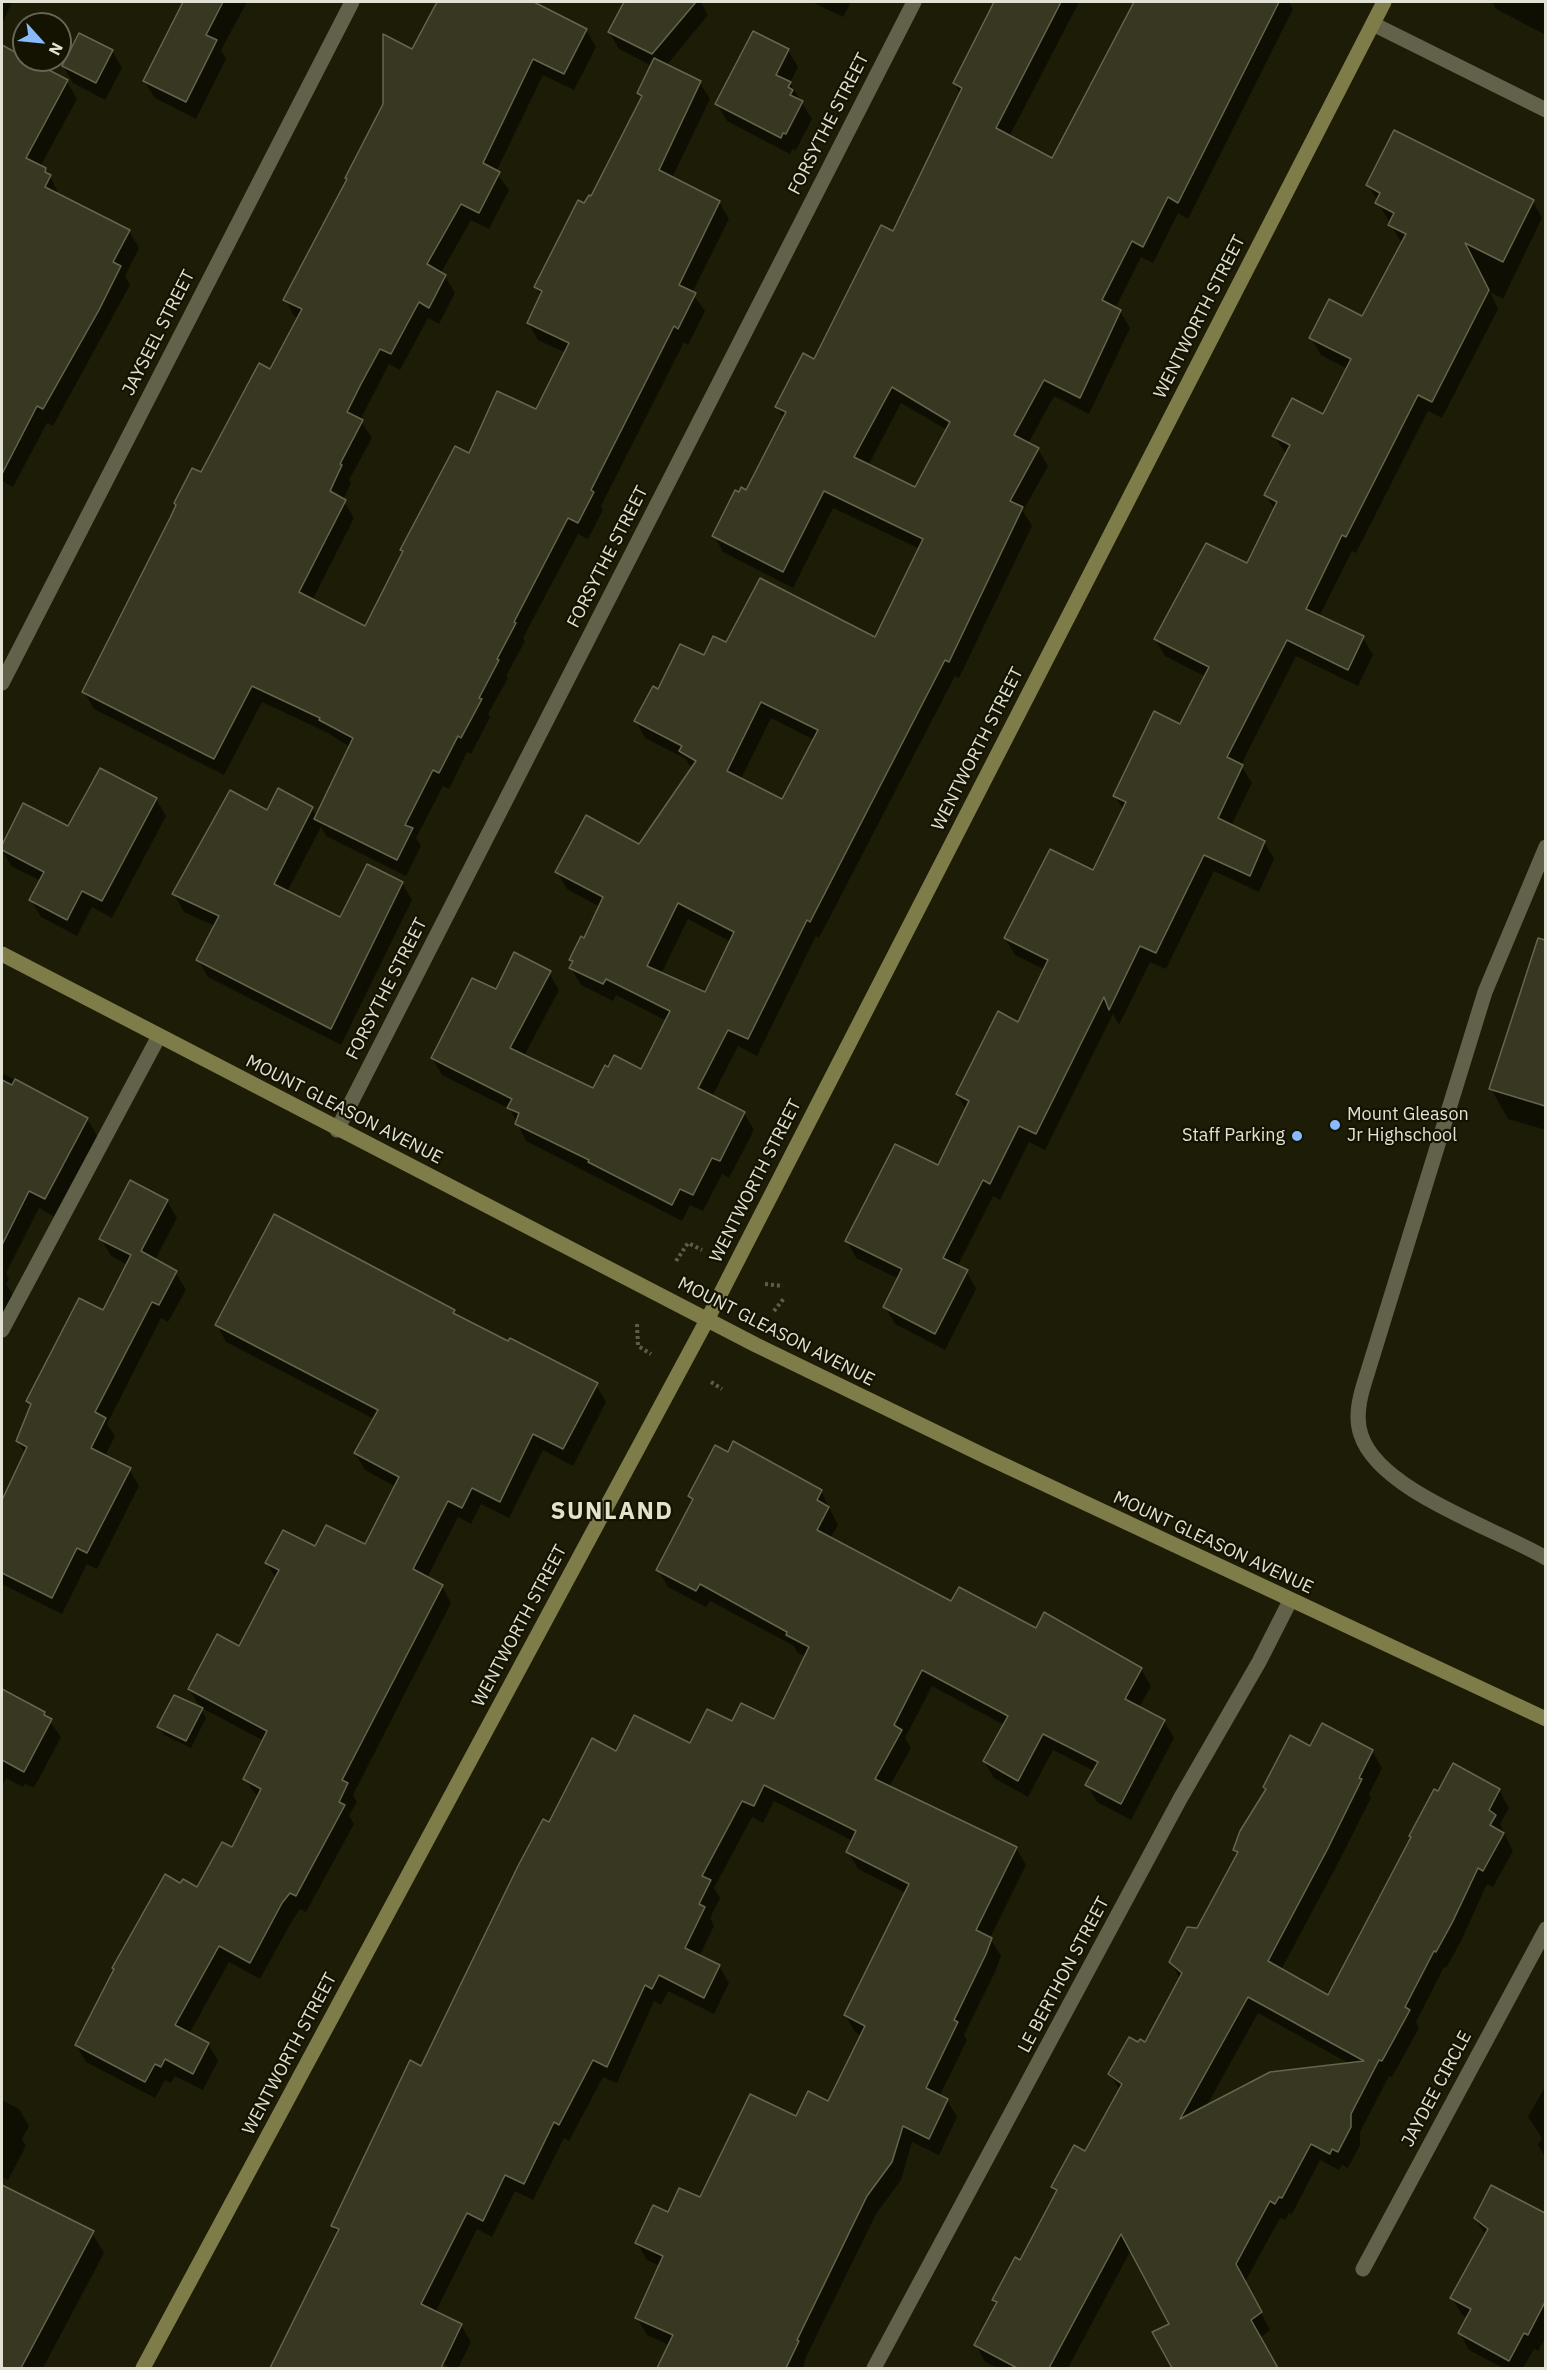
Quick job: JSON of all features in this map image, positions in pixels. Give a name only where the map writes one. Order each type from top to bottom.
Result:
[{"type":"street","name":"JAYSEEL STREET","points":[[2,683],[352,2]]},
{"type":"street","name":"FORSYTHE STREET","points":[[337,1130],[914,2]]},
{"type":"street","name":"WENTWORTH STREET","points":[[144,2368],[706,1320],[1384,2]]},
{"type":"street","points":[[1373,24],[1545,110]]},
{"type":"street","points":[[1545,847],[1485,992],[1364,1384],[1358,1417],[1360,1433],[1366,1447],[1385,1471],[1417,1494],[1545,1558]]},
{"type":"street","name":"MOUNT GLEASON AVENUE","points":[[2,954],[706,1320],[1290,1601],[1545,1717]]},
{"type":"street","points":[[2,1330],[159,1036]]},
{"type":"street","name":"LE BERTHON STREET","points":[[874,2368],[1174,1809],[1290,1601]]},
{"type":"street","name":"JAYDEE CIRCLE","points":[[1363,2269],[1545,1929]]},
{"type":"path","points":[[676,1261],[688,1243],[702,1250]]},
{"type":"path","points":[[765,1284],[783,1286]]},
{"type":"path","points":[[774,1311],[785,1298]]},
{"type":"path","points":[[638,1324],[638,1346],[651,1354]]},
{"type":"path","points":[[711,1382],[722,1389]]},
{"type":"building","points":[[183,2],[223,2],[206,35],[217,40],[186,102],[143,81]]},
{"type":"building","points":[[437,2],[534,2],[587,29],[564,74],[533,59],[483,163],[500,172],[479,213],[461,204],[427,264],[446,275],[429,308],[419,302],[391,354],[380,349],[361,384],[347,412],[363,420],[340,464],[342,465],[330,491],[346,500],[299,592],[365,626],[403,551],[400,550],[455,446],[469,453],[497,391],[536,409],[569,343],[527,323],[542,291],[534,287],[578,200],[584,203],[589,195],[591,196],[642,96],[637,93],[654,58],[701,81],[659,170],[720,201],[679,285],[696,293],[678,329],[674,326],[591,490],[594,492],[578,523],[568,518],[514,622],[516,623],[497,659],[499,660],[479,698],[482,699],[461,738],[458,736],[439,773],[433,770],[405,825],[413,828],[397,860],[314,819],[353,738],[319,720],[320,718],[252,686],[214,759],[82,692],[170,518],[176,505],[174,503],[192,468],[201,472],[259,363],[270,369],[302,309],[283,300],[347,179],[345,178],[383,104],[383,34],[412,49]]},
{"type":"building","points":[[624,2],[696,2],[652,54],[608,32]]},
{"type":"building","points":[[994,2],[1061,2],[996,128],[1052,158],[1134,2],[1279,2],[1178,203],[1168,197],[1143,247],[1132,241],[1102,300],[1121,310],[1080,398],[1044,380],[1014,435],[1039,448],[1010,501],[1023,507],[949,662],[945,660],[810,922],[807,920],[748,1039],[728,1030],[698,1088],[745,1112],[720,1161],[712,1158],[693,1195],[680,1189],[672,1205],[588,1162],[589,1160],[515,1124],[519,1113],[507,1108],[512,1099],[431,1058],[472,978],[496,989],[514,952],[551,971],[510,1048],[593,1088],[605,1065],[608,1067],[614,1055],[641,1069],[670,1011],[606,979],[603,984],[569,968],[573,961],[569,960],[581,936],[584,938],[603,897],[555,872],[586,815],[639,844],[696,761],[679,751],[682,746],[634,721],[653,686],[658,689],[680,644],[704,655],[713,636],[726,642],[760,578],[875,637],[923,539],[824,491],[783,572],[712,536],[735,490],[739,492],[741,487],[746,490],[786,412],[775,407],[803,353],[814,359],[881,225],[893,231],[962,88],[953,83]],"holes":[[[892,387],[950,422],[915,487],[854,457]],[[761,702],[818,730],[782,799],[727,771]],[[678,903],[734,932],[705,992],[647,966]]]},
{"type":"building","points":[[753,31],[789,49],[776,75],[791,82],[788,87],[793,90],[790,95],[803,101],[786,134],[783,133],[781,138],[715,104]]},
{"type":"building","points":[[79,33],[113,50],[96,83],[72,71],[72,47]]},
{"type":"building","points":[[2,45],[12,50],[12,72],[53,72],[68,80],[26,158],[46,168],[45,172],[51,175],[45,187],[130,230],[113,262],[121,266],[99,310],[43,409],[37,406],[2,474]]},
{"type":"building","points":[[1394,130],[1534,200],[1503,262],[1465,243],[1489,290],[1432,402],[1418,395],[1346,537],[1342,535],[1306,609],[1364,636],[1348,670],[1287,640],[1227,757],[1243,765],[1218,818],[1265,841],[1250,876],[1204,855],[1156,953],[1140,946],[1109,1010],[1104,997],[1036,1134],[1019,1126],[990,1184],[983,1180],[943,1258],[968,1270],[935,1334],[883,1307],[902,1269],[845,1241],[895,1144],[938,1165],[969,1101],[956,1094],[998,1011],[1018,1022],[1048,960],[1004,938],[1050,849],[1093,870],[1126,802],[1113,796],[1154,711],[1180,724],[1209,667],[1154,639],[1206,543],[1247,563],[1277,502],[1264,495],[1290,445],[1272,436],[1292,398],[1323,414],[1351,359],[1309,338],[1329,299],[1362,316],[1406,234],[1388,225],[1394,213],[1375,203],[1380,193],[1366,185]]},
{"type":"building","points":[[100,768],[157,798],[102,901],[82,891],[67,920],[29,900],[44,872],[2,850],[2,845],[23,803],[68,826]]},
{"type":"building","points":[[278,788],[313,807],[274,884],[340,917],[367,864],[403,882],[331,1029],[196,960],[219,916],[172,894],[230,790],[267,810]]},
{"type":"building","points":[[1538,938],[1545,940],[1545,1106],[1489,1089]]},
{"type":"building","points":[[15,1079],[88,1118],[45,1199],[29,1191],[2,1245],[2,1080],[12,1085]]},
{"type":"building","points":[[130,1180],[168,1200],[141,1251],[177,1271],[159,1305],[152,1302],[95,1412],[106,1418],[91,1448],[131,1468],[87,1553],[77,1548],[52,1598],[2,1573],[2,1500],[27,1447],[16,1441],[31,1404],[26,1401],[79,1298],[103,1310],[131,1255],[99,1239]]},
{"type":"building","points":[[274,1214],[455,1310],[453,1313],[508,1341],[510,1338],[598,1383],[563,1449],[533,1434],[500,1502],[472,1488],[462,1508],[448,1501],[413,1569],[443,1585],[342,1780],[348,1783],[339,1802],[345,1805],[296,1896],[290,1893],[282,1903],[250,1963],[219,1946],[175,2025],[209,2043],[193,2074],[165,2059],[161,2067],[155,2064],[145,2082],[75,2045],[114,1969],[112,1968],[165,1874],[180,1883],[183,1879],[197,1887],[222,1842],[232,1847],[261,1789],[243,1779],[267,1731],[188,1689],[217,1634],[239,1646],[279,1570],[265,1563],[283,1530],[315,1546],[326,1525],[365,1544],[399,1477],[354,1453],[378,1410],[215,1325]]},
{"type":"building","points":[[733,1441],[822,1490],[817,1500],[829,1507],[817,1530],[951,1601],[959,1587],[1036,1628],[1044,1612],[1142,1668],[1125,1699],[1165,1720],[1121,1804],[1085,1785],[1098,1762],[1043,1734],[1018,1781],[983,1761],[1008,1716],[922,1670],[894,1725],[902,1730],[875,1779],[1017,1847],[976,1930],[992,1938],[954,2020],[958,2022],[926,2088],[948,2099],[929,2139],[903,2126],[892,2162],[867,2196],[797,2340],[799,2341],[786,2368],[657,2368],[673,2335],[635,2318],[663,2256],[635,2243],[653,2205],[668,2212],[679,2188],[700,2197],[750,2094],[796,2116],[808,2091],[828,2101],[865,2026],[844,2015],[909,1884],[846,1852],[856,1831],[764,1785],[754,1806],[742,1801],[702,1876],[711,1880],[699,1904],[705,1907],[685,1948],[720,1965],[704,1998],[659,1975],[652,1989],[645,1985],[607,2067],[593,2060],[559,2125],[554,2122],[524,2184],[505,2175],[483,2221],[467,2213],[421,2304],[462,2324],[441,2368],[270,2368],[339,2229],[331,2226],[410,2060],[421,2066],[518,1866],[543,1819],[549,1822],[592,1738],[616,1751],[634,1715],[690,1743],[707,1709],[732,1721],[741,1703],[774,1719],[809,1647],[786,1635],[787,1632],[700,1584],[696,1591],[656,1570],[693,1499],[688,1496],[715,1445],[728,1452]]},
{"type":"building","points":[[2,1689],[45,1712],[44,1715],[52,1719],[24,1772],[2,1760]]},
{"type":"building","points":[[174,1695],[203,1708],[186,1741],[157,1727]]},
{"type":"building","points":[[1322,1723],[1373,1750],[1359,1778],[1362,1779],[1327,1850],[1268,1961],[1328,1995],[1434,1789],[1438,1791],[1453,1763],[1500,1789],[1489,1810],[1496,1815],[1490,1825],[1504,1833],[1483,1871],[1478,1868],[1452,1923],[1436,1952],[1434,1951],[1405,2007],[1410,2010],[1382,2061],[1379,2060],[1351,2114],[1351,2127],[1338,2152],[1332,2149],[1330,2154],[1311,2144],[1282,2198],[1279,2197],[1275,2204],[1270,2201],[1236,2264],[1262,2312],[1251,2320],[1278,2368],[1172,2368],[1152,2332],[1169,2324],[1121,2234],[1049,2368],[1017,2368],[974,2345],[997,2302],[992,2300],[1015,2257],[1020,2260],[1057,2190],[1051,2187],[1074,2145],[1085,2151],[1122,2084],[1108,2074],[1129,2037],[1138,2042],[1140,2039],[1145,2042],[1182,1973],[1169,1962],[1187,1927],[1197,1928],[1238,1852],[1233,1850],[1240,1831],[1266,1789],[1263,1787],[1290,1735],[1310,1746]],"holes":[[[1248,1997],[1364,2061],[1270,2072],[1180,2119]]]},
{"type":"building","points":[[2,2185],[94,2231],[21,2368],[2,2368]]},
{"type":"building","points":[[1491,2185],[1545,2213],[1545,2302],[1528,2335],[1524,2333],[1509,2361],[1458,2333],[1471,2309],[1450,2298],[1488,2229],[1474,2218]]},
{"type":"place","name":"Mount Gleason Jr Highschool","points":[[1335,1125]]},
{"type":"place","name":"Staff Parking","points":[[1297,1136]]},
{"type":"district","name":"SUNLAND","points":[[612,1512]]}]
